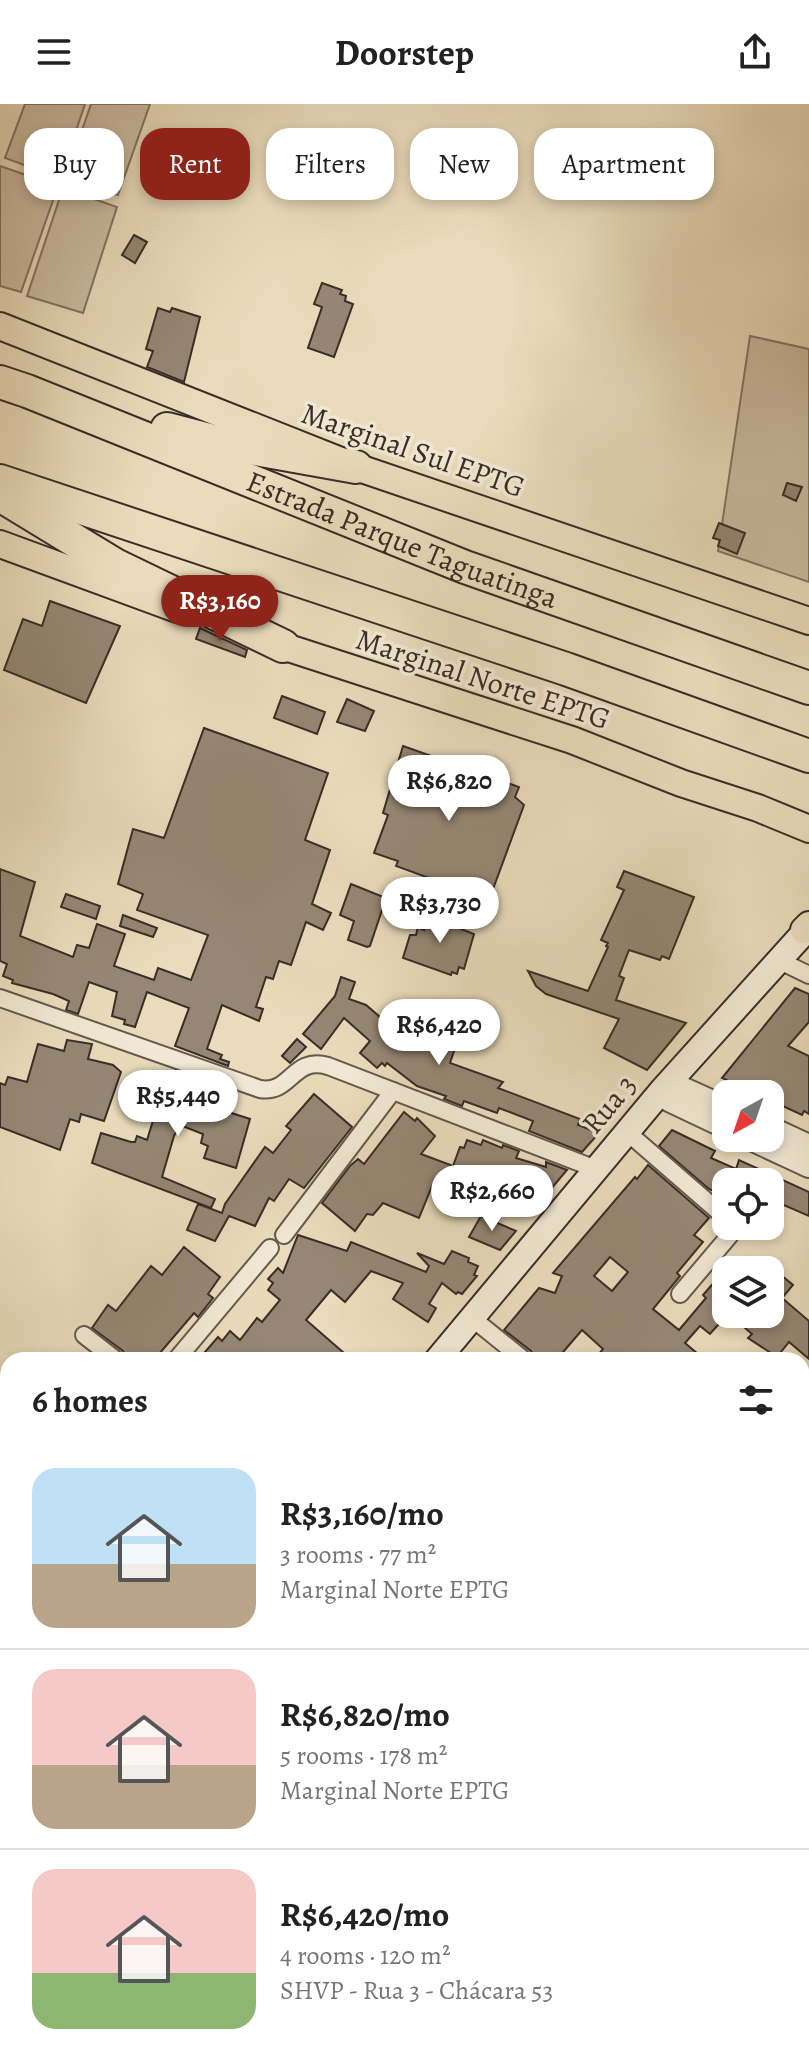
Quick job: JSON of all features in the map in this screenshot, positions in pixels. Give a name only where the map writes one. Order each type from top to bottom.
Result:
[{"type":"highway","points":[[14,387],[217,442],[356,467]]},
{"type":"highway","name":"Estrada Parque Taguatinga","points":[[14,387],[465,567],[809,688]]},
{"type":"highway","points":[[0,481],[566,669],[809,756]]},
{"type":"highway","points":[[0,495],[115,565],[283,646]]},
{"type":"main road","name":"Marginal Sul EPTG","points":[[0,326],[356,467],[809,621]]},
{"type":"main road","name":"Marginal Norte EPTG","points":[[0,544],[283,646],[572,740],[809,829]]},
{"type":"main road","points":[[758,808],[809,841]]},
{"type":"main road","name":"Rua 3","points":[[444,1352],[663,1089],[808,925]]},
{"type":"street","points":[[778,960],[809,975]]},
{"type":"street","points":[[0,998],[269,1091],[281,1086],[310,1063],[328,1066],[596,1169]]},
{"type":"street","points":[[712,1102],[675,1085],[663,1089],[669,1100],[712,1120]]},
{"type":"street","points":[[284,1235],[393,1091]]},
{"type":"street","points":[[627,1132],[712,1206]]},
{"type":"street","points":[[784,1134],[809,1146]]},
{"type":"street","points":[[779,1152],[809,1166]]},
{"type":"street","points":[[680,1294],[726,1240]]},
{"type":"street","points":[[183,1352],[270,1248]]},
{"type":"street","points":[[472,1318],[514,1352]]},
{"type":"street","points":[[84,1335],[106,1352]]},
{"type":"shaded area","points":[[25,104],[85,104],[77,128],[24,128],[24,165],[5,158]]},
{"type":"shaded area","points":[[91,104],[150,104],[124,178],[124,128],[83,128]]},
{"type":"shaded area","points":[[0,166],[24,174],[24,200],[53,200],[21,292],[0,286]]},
{"type":"shaded area","points":[[59,200],[97,200],[117,207],[83,313],[27,296]]},
{"type":"shaded area","points":[[750,336],[809,349],[809,582],[718,551]]},
{"type":"building","points":[[134,235],[147,242],[135,263],[122,255]]},
{"type":"building","points":[[322,283],[342,290],[340,294],[346,296],[345,301],[353,304],[334,357],[308,348],[322,307],[314,304]]},
{"type":"building","points":[[158,308],[170,312],[172,308],[200,317],[184,382],[147,367],[153,351],[146,349]]},
{"type":"building","points":[[787,483],[802,487],[796,501],[783,495]]},
{"type":"building","points":[[719,523],[745,533],[737,554],[718,546],[720,540],[713,538]]},
{"type":"building","points":[[50,601],[120,626],[86,703],[4,670],[23,619],[42,626]]},
{"type":"building","points":[[200,628],[247,650],[245,657],[196,639]]},
{"type":"building","points":[[282,696],[325,712],[317,734],[274,718]]},
{"type":"building","points":[[347,699],[374,711],[365,731],[337,722]]},
{"type":"building","points":[[204,728],[328,773],[305,840],[330,850],[312,904],[331,913],[323,930],[306,922],[291,965],[279,961],[273,979],[266,977],[256,1007],[263,1009],[259,1021],[222,1005],[207,1049],[222,1055],[220,1059],[229,1062],[228,1066],[175,1046],[189,1008],[147,992],[135,1027],[112,1016],[117,992],[89,982],[78,1014],[66,1010],[69,1001],[12,983],[13,980],[3,976],[7,964],[0,961],[0,869],[35,882],[20,936],[73,957],[77,945],[89,948],[97,924],[125,934],[114,966],[154,980],[158,968],[191,980],[208,935],[137,910],[143,894],[118,884],[133,829],[164,838]]},
{"type":"building","points":[[403,746],[519,787],[515,797],[524,805],[489,900],[396,866],[398,861],[374,853],[388,815],[383,813]]},
{"type":"building","points":[[624,871],[694,897],[669,959],[662,956],[660,960],[629,950],[619,976],[624,978],[616,1000],[686,1023],[647,1070],[604,1048],[619,1019],[546,994],[536,986],[528,971],[588,991],[608,947],[608,943],[601,940],[624,890],[617,887]]},
{"type":"building","points":[[351,884],[386,898],[370,946],[367,947],[348,940],[354,921],[340,915]]},
{"type":"building","points":[[66,894],[100,906],[96,919],[61,907]]},
{"type":"building","points":[[431,913],[463,924],[461,929],[474,934],[464,969],[459,967],[457,974],[452,972],[451,975],[403,958],[410,935],[416,935],[418,927],[424,930]]},
{"type":"building","points":[[123,915],[157,928],[153,937],[120,926]]},
{"type":"building","points":[[341,977],[355,982],[349,999],[366,1005],[387,1023],[392,1018],[403,1027],[409,1021],[458,1039],[450,1063],[503,1082],[498,1088],[580,1119],[578,1125],[599,1133],[582,1152],[529,1131],[533,1121],[499,1108],[497,1113],[464,1101],[462,1106],[444,1099],[446,1096],[417,1086],[387,1063],[377,1068],[360,1053],[370,1041],[344,1018],[321,1049],[303,1034],[335,996]]},
{"type":"building","points":[[795,988],[809,994],[809,1022],[788,1046],[809,1056],[809,1114],[804,1111],[802,1115],[784,1107],[784,1080],[722,1078]]},
{"type":"building","points":[[297,1039],[306,1047],[290,1063],[282,1056]]},
{"type":"building","points":[[67,1040],[92,1044],[88,1059],[113,1065],[121,1072],[104,1121],[81,1114],[79,1122],[70,1119],[60,1150],[0,1127],[0,1083],[5,1085],[8,1077],[27,1082],[38,1044],[64,1051]]},
{"type":"building","points":[[185,1074],[225,1089],[219,1109],[250,1119],[236,1168],[204,1158],[208,1146],[201,1143],[203,1134],[180,1125],[174,1136],[162,1177],[215,1199],[211,1208],[92,1163],[101,1133],[131,1142],[135,1142],[137,1136],[147,1140],[162,1092],[178,1098]]},
{"type":"building","points":[[314,1094],[352,1127],[304,1188],[289,1179],[274,1201],[269,1198],[255,1226],[229,1216],[215,1241],[187,1230],[198,1204],[222,1213],[265,1147],[273,1153],[291,1130],[286,1126]]},
{"type":"building","points":[[404,1112],[415,1121],[417,1118],[435,1136],[421,1154],[453,1166],[460,1147],[464,1148],[467,1140],[481,1145],[483,1140],[519,1151],[516,1158],[546,1167],[546,1162],[567,1170],[545,1196],[498,1178],[485,1209],[432,1186],[419,1218],[383,1203],[373,1215],[367,1214],[355,1231],[322,1203],[350,1166],[358,1159],[364,1164]]},
{"type":"building","points":[[672,1130],[712,1150],[714,1152],[711,1158],[734,1168],[712,1168],[712,1190],[659,1146]]},
{"type":"building","points":[[739,1160],[756,1168],[736,1168]]},
{"type":"building","points":[[648,1165],[709,1218],[694,1235],[703,1242],[653,1309],[679,1330],[706,1298],[703,1295],[712,1285],[712,1328],[715,1328],[710,1334],[700,1326],[685,1343],[696,1352],[601,1352],[603,1349],[582,1330],[563,1352],[531,1352],[504,1330],[539,1288],[555,1293],[562,1276],[553,1273]],"holes":[[[610,1257],[628,1272],[612,1291],[594,1276]]]},
{"type":"building","points":[[784,1181],[809,1192],[809,1216],[784,1205]]},
{"type":"building","points":[[481,1216],[516,1231],[500,1250],[469,1237]]},
{"type":"building","points":[[298,1235],[347,1251],[351,1242],[426,1272],[429,1266],[417,1253],[444,1264],[452,1251],[469,1258],[468,1262],[478,1266],[474,1275],[477,1276],[462,1294],[456,1294],[442,1283],[429,1304],[436,1308],[428,1322],[393,1299],[403,1283],[371,1271],[345,1302],[331,1290],[306,1320],[343,1352],[205,1352],[218,1337],[222,1341],[230,1331],[240,1340],[257,1318],[262,1322],[280,1300],[268,1290],[273,1283],[268,1279],[278,1268],[283,1273]]},
{"type":"building","points":[[184,1247],[220,1277],[208,1294],[213,1298],[198,1317],[194,1313],[161,1352],[123,1352],[92,1328],[108,1305],[116,1311],[151,1266],[162,1275]]},
{"type":"building","points":[[784,1278],[793,1285],[784,1296]]},
{"type":"building","points":[[784,1300],[809,1321],[809,1352],[801,1352],[789,1342],[781,1352],[769,1352],[748,1338],[752,1334],[745,1328],[784,1328]]}]
